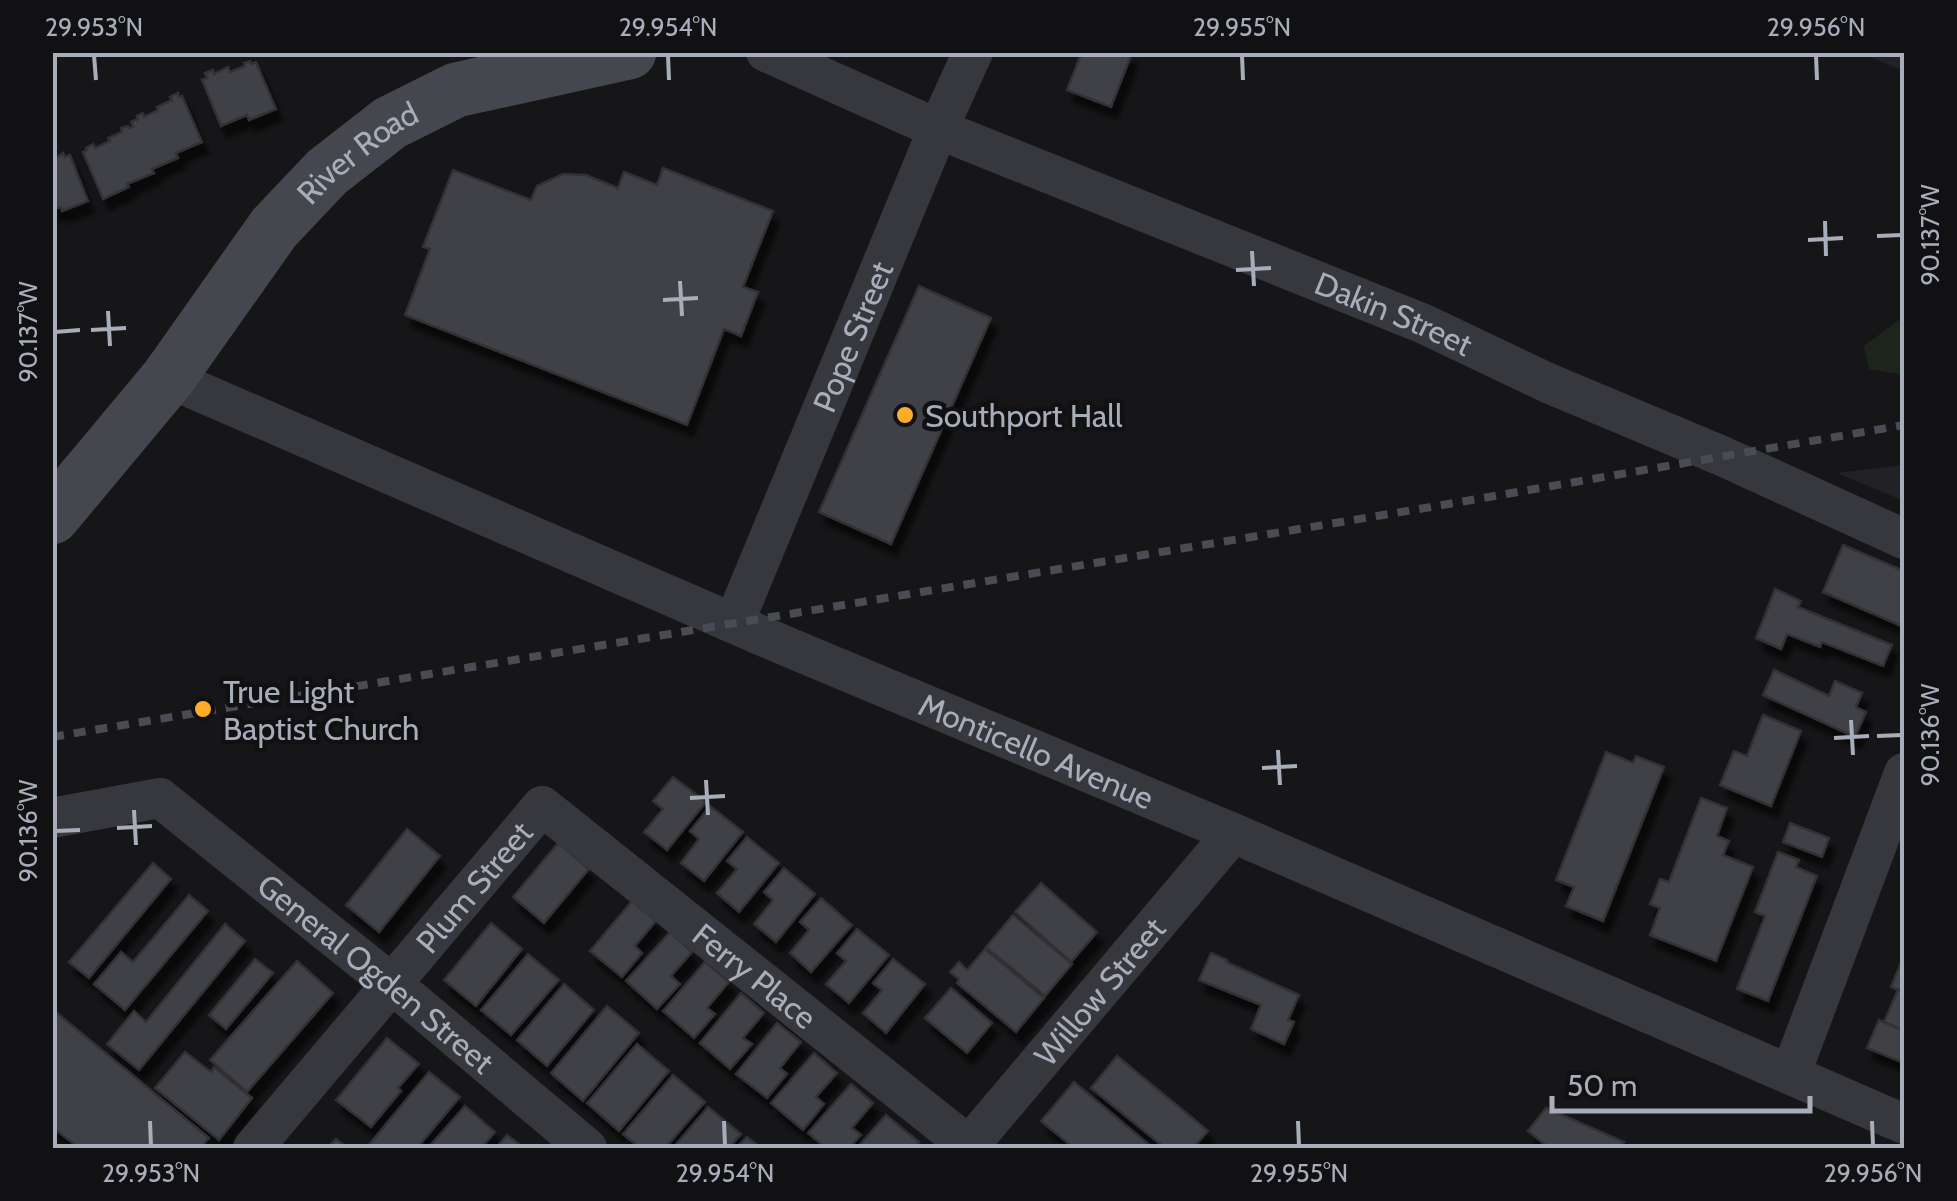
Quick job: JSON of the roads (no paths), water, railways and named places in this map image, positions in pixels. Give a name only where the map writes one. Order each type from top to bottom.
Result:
[{"type":"main road","name":"River Road","points":[[52,517],[168,378],[274,228],[327,172],[390,123],[456,90],[629,52]]},
{"type":"street","name":"Dakin Street","points":[[766,52],[938,129],[1424,324],[1548,383],[1904,539]]},
{"type":"street","name":"Pope Street","points":[[734,624],[973,52]]},
{"type":"street","name":"Monticello Avenue","points":[[168,378],[1904,1124]]},
{"type":"street","points":[[1791,1073],[1904,773]]},
{"type":"street","name":"General Ogden Street","points":[[52,818],[160,798],[588,1148]]},
{"type":"street","name":"Plum Street","points":[[253,1148],[542,806]]},
{"type":"street","name":"Ferry Place","points":[[542,806],[968,1147]]},
{"type":"street","name":"Willow Street","points":[[968,1147],[1233,833]]},
{"type":"railway","points":[[52,737],[1904,425]]},
{"type":"place","name":"Southport Hall","points":[[905,415]]},
{"type":"place","name":"True Light Baptist Church","points":[[203,709]]}]
